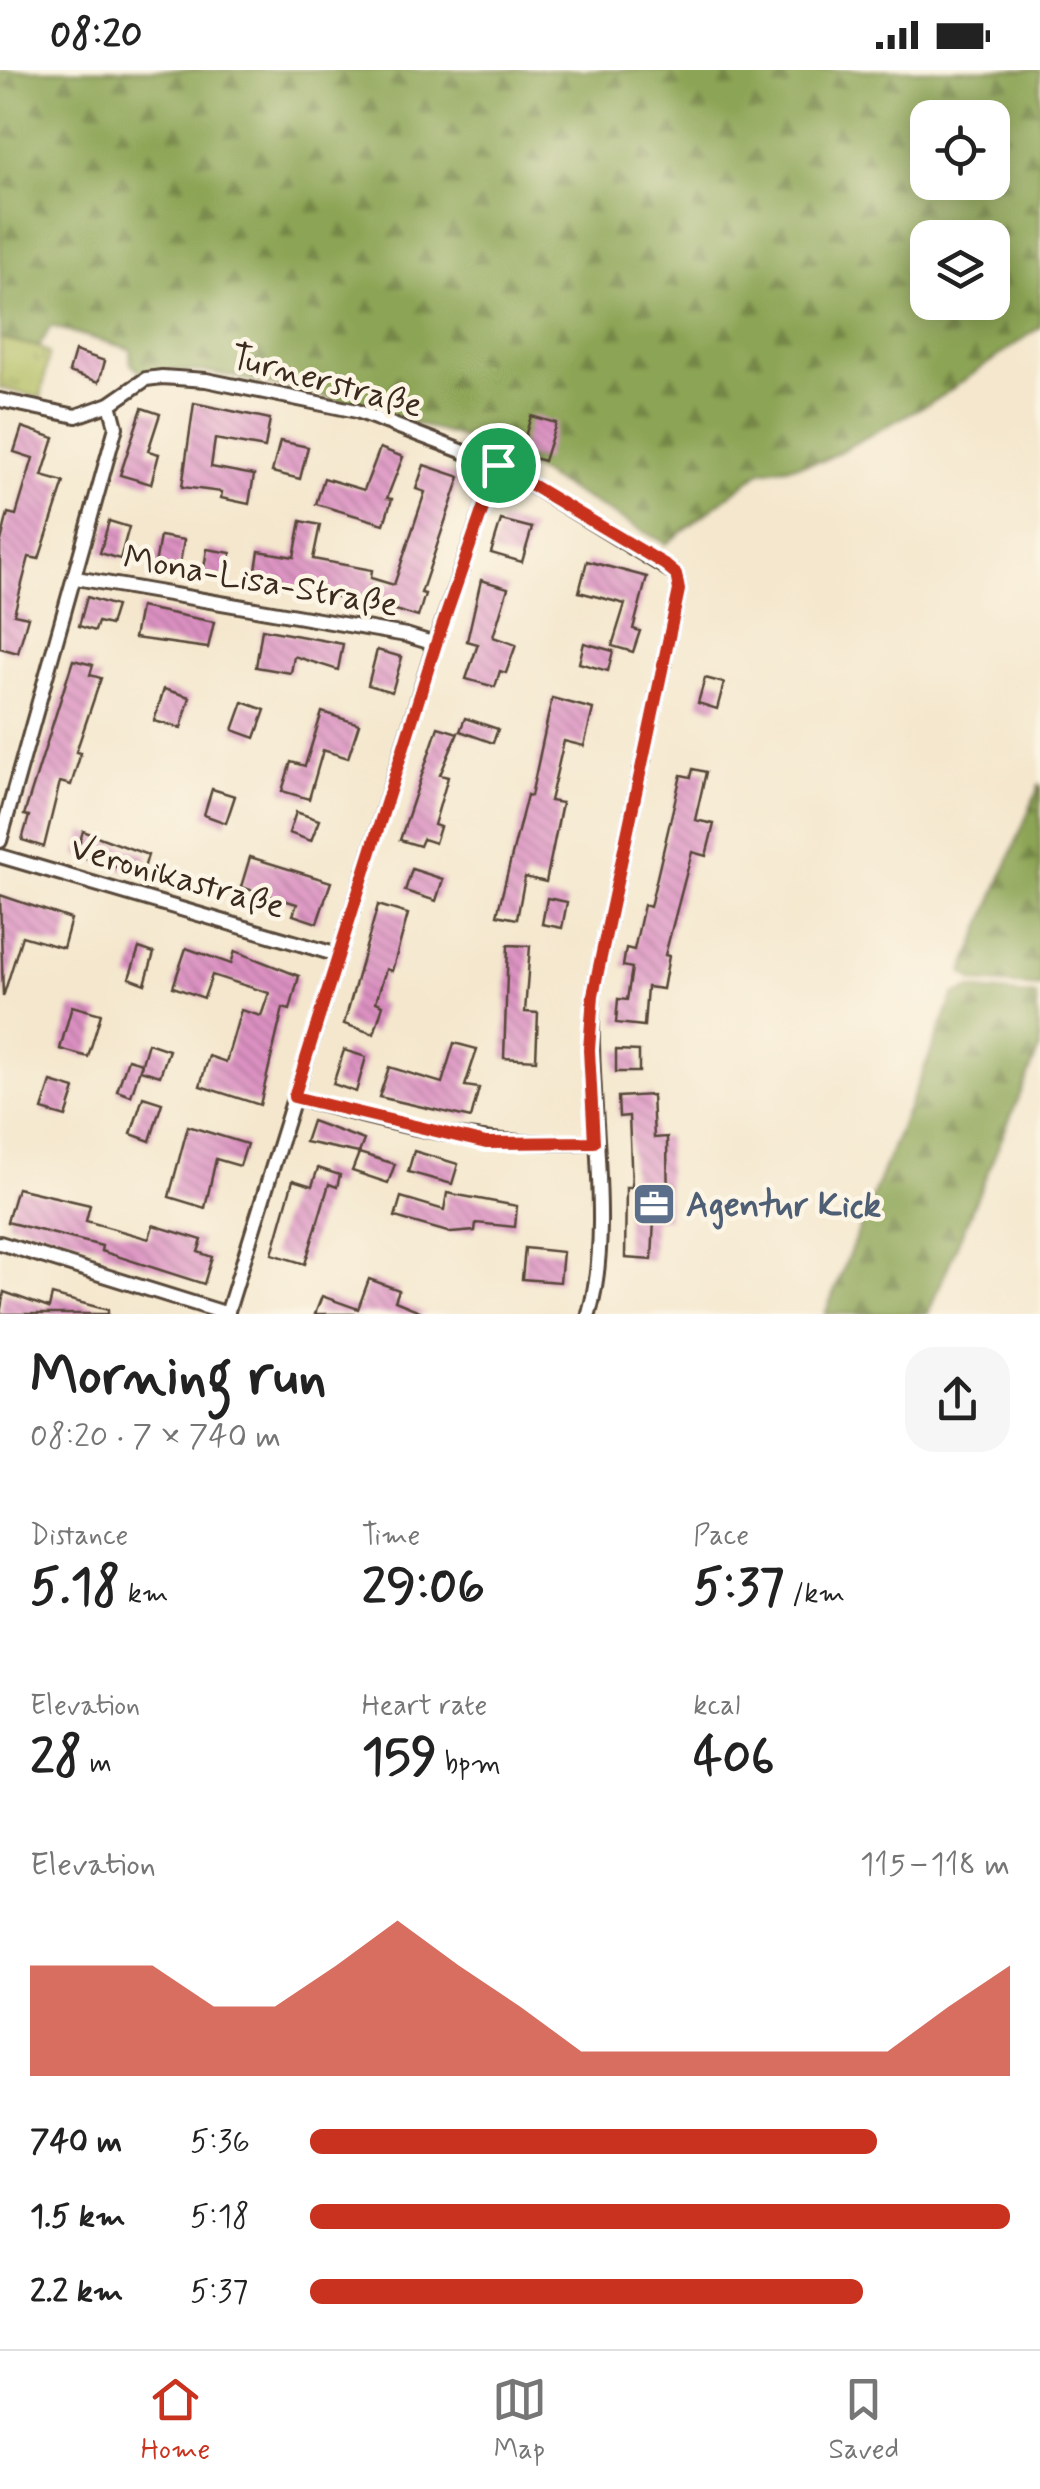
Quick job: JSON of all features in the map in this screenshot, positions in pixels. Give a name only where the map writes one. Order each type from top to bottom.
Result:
[{"type":"street","name":"Turnerstraße","points":[[0,400],[76,416],[110,404],[146,378],[206,380],[357,411],[498,465],[676,574],[679,590],[593,995],[589,1050],[594,1142]]},
{"type":"street","points":[[0,841],[116,427],[110,404]]},
{"type":"street","points":[[0,1243],[227,1314],[436,644],[498,465]]},
{"type":"street","name":"Mona-Lisa-Straße","points":[[76,578],[406,635],[436,644]]},
{"type":"street","name":"Veronikastraße","points":[[0,856],[338,955]]},
{"type":"street","points":[[294,1097],[486,1143],[594,1142],[600,1250],[589,1314]]},
{"type":"green space","points":[[0,70],[1040,70],[1040,327],[940,397],[822,461],[761,471],[666,544],[493,447],[309,392],[208,372],[161,371],[143,375],[131,364],[130,349],[51,326],[39,347],[0,338]]},
{"type":"green space","points":[[0,338],[39,347],[49,354],[41,398],[0,388]]},
{"type":"green space","points":[[1040,784],[1040,987],[974,982],[963,972]]},
{"type":"green space","points":[[970,989],[1036,996],[1040,1047],[928,1314],[825,1314],[954,995]]},
{"type":"building","points":[[75,351],[105,361],[99,382],[69,372]]},
{"type":"building","points":[[194,403],[270,419],[265,448],[215,439],[211,467],[254,475],[249,504],[221,498],[222,492],[182,487]]},
{"type":"building","points":[[142,408],[160,414],[148,451],[159,454],[151,484],[120,475]]},
{"type":"building","points":[[531,416],[556,423],[544,461],[520,454]]},
{"type":"building","points":[[22,427],[54,438],[42,476],[64,482],[39,559],[29,557],[14,614],[28,617],[18,653],[0,648],[0,545],[8,513],[16,515],[33,458],[14,452]]},
{"type":"building","points":[[280,441],[308,447],[300,479],[272,472]]},
{"type":"building","points":[[380,448],[403,457],[387,498],[392,499],[384,524],[316,504],[324,478],[364,490]]},
{"type":"building","points":[[424,465],[460,477],[421,593],[425,594],[418,617],[373,603],[254,582],[259,551],[294,557],[301,521],[320,525],[313,559],[372,570],[371,578],[394,585],[425,492],[416,489]]},
{"type":"building","points":[[501,520],[532,528],[522,562],[491,553]]},
{"type":"building","points":[[109,521],[129,527],[120,559],[100,553]]},
{"type":"building","points":[[160,536],[184,540],[179,569],[155,565]]},
{"type":"building","points":[[207,549],[231,553],[227,579],[203,575]]},
{"type":"building","points":[[587,561],[647,577],[633,629],[640,631],[633,652],[612,646],[625,604],[579,592]]},
{"type":"building","points":[[481,580],[508,588],[493,637],[516,645],[506,673],[500,671],[495,687],[466,679],[478,644],[467,641]]},
{"type":"building","points":[[87,597],[116,606],[110,625],[98,622],[95,631],[79,626]]},
{"type":"building","points":[[140,607],[214,622],[208,648],[134,638]]},
{"type":"building","points":[[262,629],[343,644],[338,670],[294,656],[291,673],[256,667]]},
{"type":"building","points":[[584,643],[613,651],[608,671],[579,663]]},
{"type":"building","points":[[377,650],[402,657],[392,692],[368,685]]},
{"type":"building","points":[[73,660],[93,665],[90,675],[101,678],[76,752],[81,753],[71,785],[60,782],[44,847],[22,840],[29,816],[24,815]]},
{"type":"building","points":[[705,678],[724,683],[717,709],[698,703]]},
{"type":"building","points":[[164,689],[190,697],[181,728],[154,721]]},
{"type":"building","points":[[552,698],[593,709],[584,746],[564,741],[550,801],[562,803],[546,882],[525,877],[517,919],[497,915],[527,795],[531,796]]},
{"type":"building","points":[[243,702],[265,710],[255,738],[233,730]]},
{"type":"building","points":[[322,712],[359,724],[348,758],[323,750],[309,799],[282,791],[291,762],[305,766]]},
{"type":"building","points":[[465,718],[498,729],[493,743],[460,731]]},
{"type":"building","points":[[438,727],[458,733],[440,775],[448,777],[434,825],[440,827],[435,843],[423,839],[420,846],[400,840]]},
{"type":"building","points":[[693,769],[706,772],[695,820],[714,824],[706,856],[692,852],[665,955],[669,956],[663,989],[647,987],[644,1026],[616,1023],[618,999],[627,1000],[632,968],[623,966],[626,948],[634,950],[644,905],[650,907],[681,775],[691,777]]},
{"type":"building","points":[[212,789],[235,796],[226,823],[204,815]]},
{"type":"building","points":[[296,812],[319,820],[311,841],[289,833]]},
{"type":"building","points":[[83,831],[148,855],[142,875],[76,855]]},
{"type":"building","points":[[250,857],[331,882],[317,923],[293,915],[297,904],[241,887]]},
{"type":"building","points":[[412,869],[443,879],[436,901],[405,891]]},
{"type":"building","points":[[0,895],[71,919],[63,948],[22,936],[3,997]]},
{"type":"building","points":[[547,898],[567,902],[562,928],[542,924]]},
{"type":"building","points":[[378,905],[408,914],[392,971],[386,969],[376,1002],[383,1005],[374,1034],[344,1024]]},
{"type":"building","points":[[508,945],[530,946],[525,1012],[538,1013],[536,1060],[504,1058]]},
{"type":"building","points":[[139,948],[154,953],[145,984],[129,978]]},
{"type":"building","points":[[186,948],[231,964],[235,951],[299,976],[290,1010],[283,1008],[260,1105],[200,1086],[209,1056],[226,1062],[241,1010],[261,1016],[269,993],[212,975],[204,998],[173,987]]},
{"type":"building","points":[[72,1006],[101,1014],[88,1057],[60,1049]]},
{"type":"building","points":[[148,1043],[169,1050],[160,1076],[140,1070]]},
{"type":"building","points":[[454,1043],[477,1049],[465,1086],[479,1088],[471,1118],[379,1097],[389,1067],[442,1083]]},
{"type":"building","points":[[344,1050],[366,1057],[356,1092],[333,1084]]},
{"type":"building","points":[[616,1050],[639,1051],[639,1072],[616,1072]]},
{"type":"building","points":[[128,1059],[142,1063],[131,1096],[117,1091]]},
{"type":"building","points":[[51,1082],[75,1089],[66,1117],[42,1110]]},
{"type":"building","points":[[652,1095],[654,1138],[667,1137],[668,1219],[654,1219],[652,1260],[625,1258],[626,1187],[632,1187],[629,1116],[619,1117],[618,1097]]},
{"type":"building","points":[[143,1097],[162,1103],[150,1141],[131,1134]]},
{"type":"building","points":[[312,1121],[364,1140],[359,1153],[305,1142]]},
{"type":"building","points":[[188,1126],[247,1144],[240,1166],[216,1159],[205,1208],[169,1197]]},
{"type":"building","points":[[414,1151],[458,1164],[452,1184],[408,1172]]},
{"type":"building","points":[[359,1153],[395,1164],[388,1183],[352,1171]]},
{"type":"building","points":[[318,1168],[340,1175],[337,1187],[329,1184],[305,1264],[272,1254],[293,1180],[312,1186]]},
{"type":"building","points":[[17,1188],[90,1205],[86,1221],[149,1239],[153,1225],[202,1240],[198,1252],[212,1257],[204,1284],[101,1251],[102,1246],[7,1222]]},
{"type":"building","points":[[447,1193],[517,1206],[515,1227],[476,1223],[475,1231],[451,1233],[395,1217],[401,1197],[444,1210]]},
{"type":"building","points":[[525,1248],[563,1252],[560,1282],[522,1279]]},
{"type":"building","points":[[369,1279],[399,1290],[395,1301],[427,1314],[315,1314],[322,1296],[358,1309]]},
{"type":"building","points":[[4,1292],[49,1308],[52,1295],[108,1310],[108,1314],[0,1314]]},
{"type":"place","name":"Agentur Kick","points":[[654,1204]]},
{"type":"route","points":[[498,465],[664,564],[676,574],[679,590],[601,942],[589,1050],[594,1142],[486,1143],[431,1133],[294,1097],[436,644],[498,465]]}]
